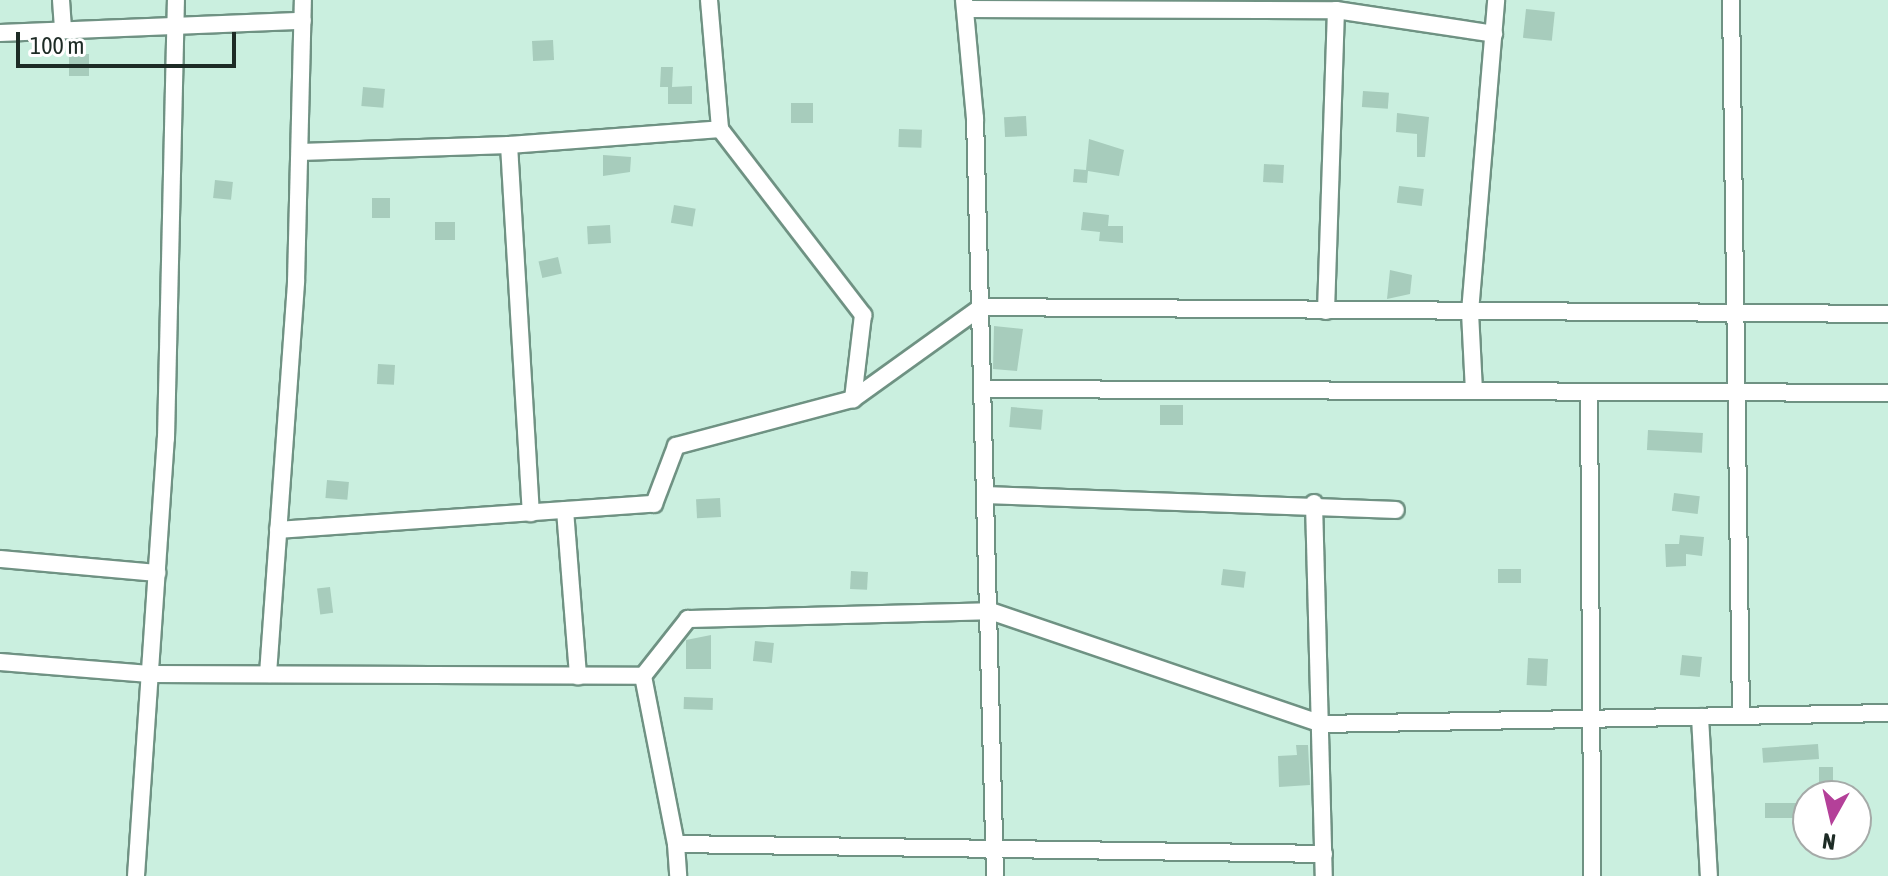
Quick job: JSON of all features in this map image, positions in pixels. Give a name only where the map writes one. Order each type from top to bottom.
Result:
[{"type":"street","points":[[61,0],[63,30]]},
{"type":"street","points":[[136,876],[166,438],[176,0]]},
{"type":"street","points":[[268,674],[300,152],[303,0]]},
{"type":"street","points":[[709,0],[720,129],[863,315],[853,399]]},
{"type":"street","points":[[1474,391],[1470,312],[1496,0]]},
{"type":"street","points":[[1731,0],[1741,716]]},
{"type":"street","points":[[995,876],[975,118],[965,4],[1299,5],[1494,34]]},
{"type":"street","points":[[1326,311],[1336,10]]},
{"type":"street","points":[[0,33],[303,21]]},
{"type":"street","points":[[300,152],[509,145],[720,129]]},
{"type":"street","points":[[509,145],[531,513]]},
{"type":"street","points":[[278,530],[654,504],[676,446],[853,399],[981,307],[1888,314]]},
{"type":"street","points":[[983,389],[1888,393]]},
{"type":"street","points":[[1589,392],[1592,876]]},
{"type":"street","points":[[986,495],[1314,503],[1396,510]]},
{"type":"street","points":[[1314,503],[1324,876]]},
{"type":"street","points":[[565,510],[578,676]]},
{"type":"street","points":[[0,559],[157,573]]},
{"type":"street","points":[[678,876],[676,844],[643,676],[688,619],[990,611],[1321,724],[1888,713]]},
{"type":"street","points":[[0,662],[150,674],[643,676]]},
{"type":"street","points":[[1700,717],[1709,876]]},
{"type":"street","points":[[676,844],[1324,854]]},
{"type":"building","points":[[1526,9],[1555,12],[1552,41],[1523,38]]},
{"type":"building","points":[[553,40],[554,60],[533,61],[532,41]]},
{"type":"building","points":[[69,54],[89,54],[89,76],[69,76]]},
{"type":"building","points":[[661,67],[673,67],[672,87],[692,86],[692,104],[668,104],[668,87],[660,87]]},
{"type":"building","points":[[363,87],[385,89],[383,108],[361,106]]},
{"type":"building","points":[[1363,91],[1389,93],[1388,109],[1362,107]]},
{"type":"building","points":[[791,103],[813,103],[813,123],[791,123]]},
{"type":"building","points":[[1397,113],[1429,117],[1425,157],[1417,157],[1417,134],[1396,132]]},
{"type":"building","points":[[1026,116],[1027,136],[1005,137],[1004,117]]},
{"type":"building","points":[[899,129],[922,130],[921,148],[898,147]]},
{"type":"building","points":[[1089,139],[1124,150],[1119,176],[1088,171],[1087,183],[1073,182],[1074,169],[1086,170]]},
{"type":"building","points":[[603,155],[631,157],[630,172],[603,176]]},
{"type":"building","points":[[1264,164],[1284,165],[1283,183],[1263,182]]},
{"type":"building","points":[[215,180],[233,182],[231,200],[213,198]]},
{"type":"building","points":[[1399,186],[1424,189],[1422,206],[1397,203]]},
{"type":"building","points":[[372,198],[390,198],[390,218],[372,218]]},
{"type":"building","points":[[674,205],[696,209],[693,227],[671,223]]},
{"type":"building","points":[[1083,212],[1109,215],[1108,226],[1123,226],[1123,243],[1099,241],[1100,232],[1081,230]]},
{"type":"building","points":[[435,222],[455,222],[455,240],[435,240]]},
{"type":"building","points":[[610,225],[611,243],[588,244],[587,226]]},
{"type":"building","points":[[558,257],[562,274],[542,278],[539,261]]},
{"type":"building","points":[[1390,270],[1412,275],[1410,294],[1387,299]]},
{"type":"building","points":[[994,326],[1023,329],[1017,371],[993,369]]},
{"type":"building","points":[[378,364],[395,365],[394,385],[377,384]]},
{"type":"building","points":[[1160,405],[1183,405],[1183,425],[1160,425]]},
{"type":"building","points":[[1011,407],[1043,410],[1041,430],[1009,427]]},
{"type":"building","points":[[1648,430],[1703,433],[1702,453],[1647,450]]},
{"type":"building","points":[[327,480],[349,482],[347,500],[325,498]]},
{"type":"building","points":[[1674,493],[1700,496],[1698,514],[1672,511]]},
{"type":"building","points":[[720,498],[721,517],[697,518],[696,499]]},
{"type":"building","points":[[1680,535],[1704,537],[1702,556],[1686,554],[1686,566],[1666,567],[1665,544],[1679,544]]},
{"type":"building","points":[[1223,569],[1246,572],[1244,588],[1221,585]]},
{"type":"building","points":[[1498,569],[1521,569],[1521,583],[1498,583]]},
{"type":"building","points":[[851,571],[868,572],[867,590],[850,589]]},
{"type":"building","points":[[330,587],[333,613],[320,614],[317,589]]},
{"type":"building","points":[[711,635],[711,669],[686,669],[686,640]]},
{"type":"building","points":[[755,641],[774,643],[772,663],[753,661]]},
{"type":"building","points":[[1682,655],[1702,657],[1700,677],[1680,675]]},
{"type":"building","points":[[1528,658],[1548,659],[1547,686],[1527,685]]},
{"type":"building","points":[[684,697],[713,698],[713,710],[684,709]]},
{"type":"building","points":[[1818,744],[1819,759],[1763,763],[1762,748]]},
{"type":"building","points":[[1296,745],[1308,745],[1310,785],[1279,787],[1278,756],[1297,755]]},
{"type":"building","points":[[1819,767],[1833,767],[1833,780],[1819,780]]},
{"type":"building","points":[[1765,803],[1792,803],[1792,818],[1765,818]]}]
